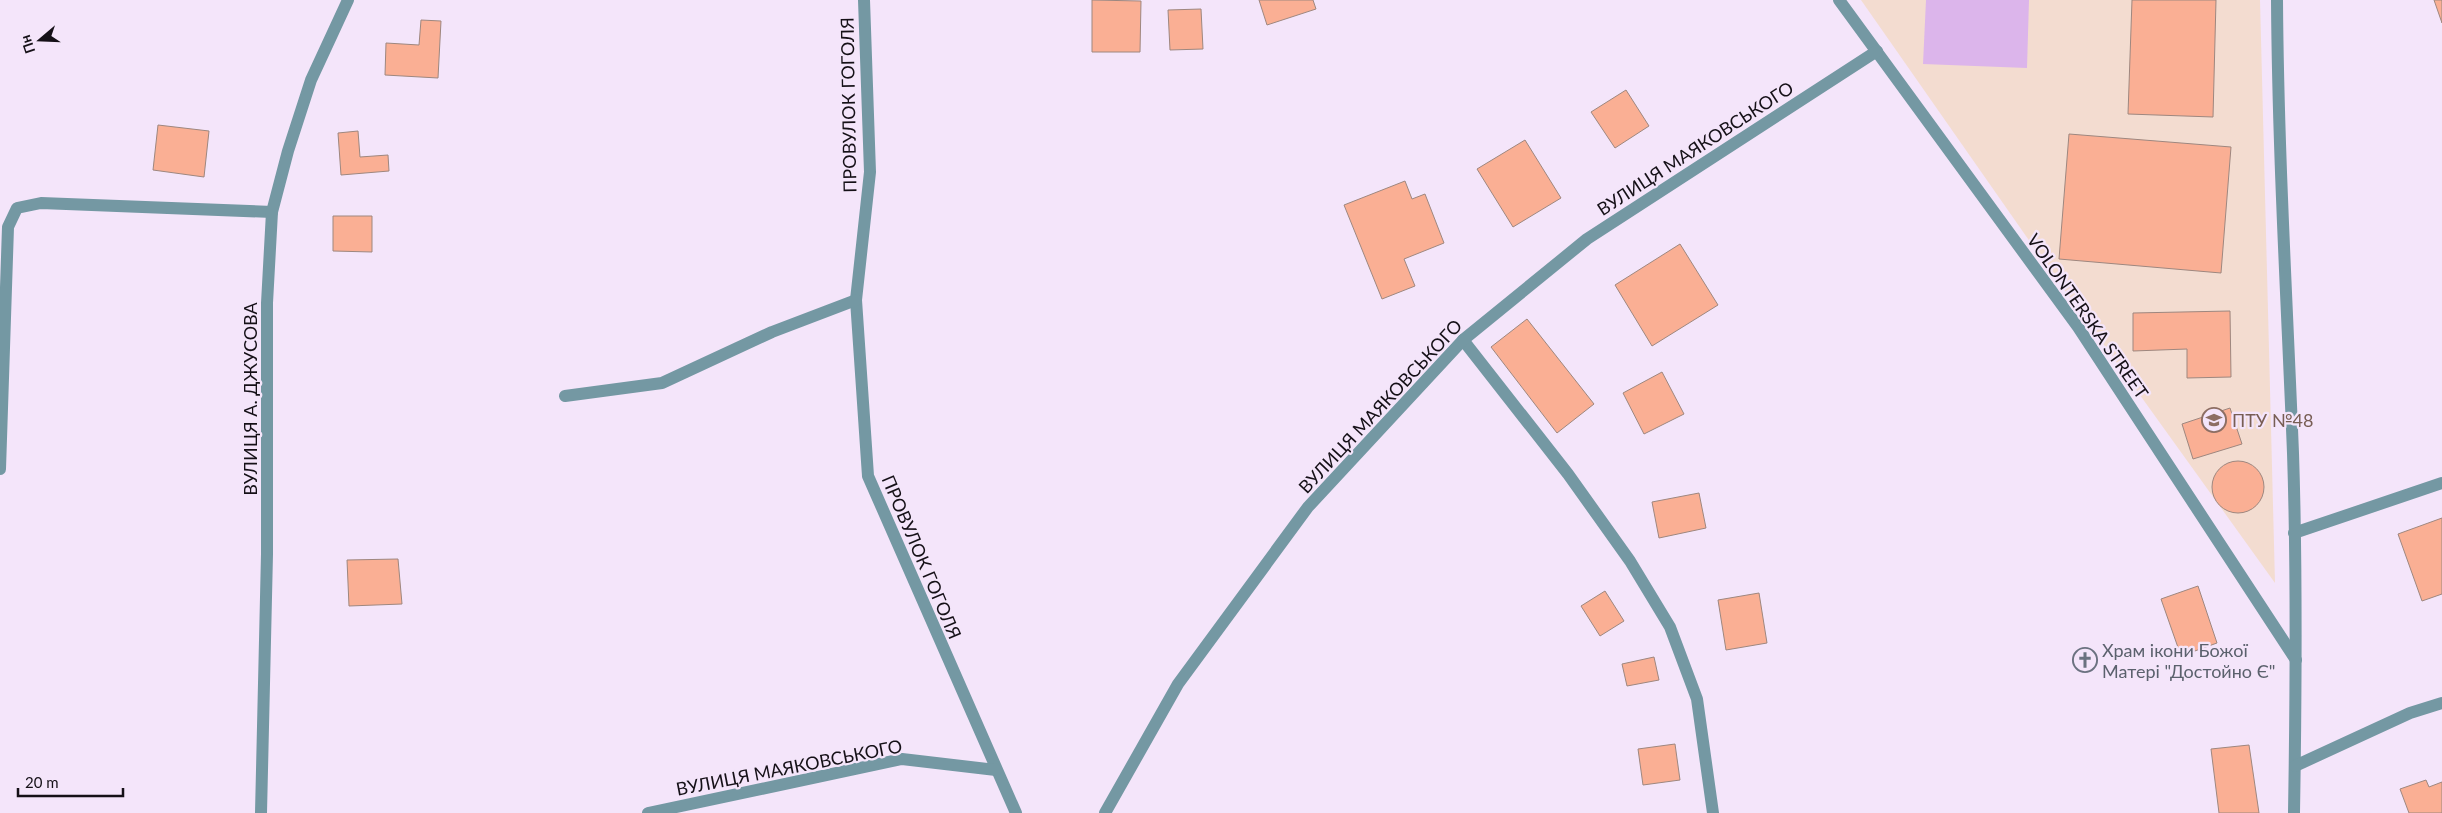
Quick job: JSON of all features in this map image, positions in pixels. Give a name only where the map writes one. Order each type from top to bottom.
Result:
[{"type":"street","name":"ВУЛИЦЯ А. ДЖУСОВА","points":[[261,813],[267,554],[267,303],[272,212],[288,151],[311,80],[348,0]]},
{"type":"street","name":"ПРОВУЛОК ГОГОЛЯ","points":[[864,0],[870,172],[856,300],[868,476],[1016,813]]},
{"type":"street","name":"VOLONTERSKA STREET","points":[[1839,0],[2078,327],[2296,660]]},
{"type":"street","points":[[2277,0],[2278,126],[2293,455],[2296,660],[2294,813]]},
{"type":"street","name":"ВУЛИЦЯ МАЯКОВСЬКОГО","points":[[1105,813],[1178,684],[1308,507],[1463,340],[1586,239],[1877,51]]},
{"type":"street","points":[[0,469],[8,227],[17,208],[41,203],[272,212]]},
{"type":"street","points":[[565,396],[662,383],[772,332],[856,300]]},
{"type":"street","points":[[1463,340],[1568,474],[1630,561],[1670,627],[1697,699],[1713,813]]},
{"type":"street","points":[[2294,533],[2442,483]]},
{"type":"street","points":[[2295,766],[2410,713],[2442,703]]},
{"type":"street","name":"ВУЛИЦЯ МАЯКОВСЬКОГО","points":[[648,813],[902,759],[996,770]]},
{"type":"shaded area","name":"ПТУ №48","points":[[1861,0],[2260,0],[2275,583],[2040,256]]},
{"type":"shaded area","points":[[1926,0],[2029,0],[2027,68],[1923,64]]},
{"type":"building","points":[[1092,0],[1141,1],[1140,52],[1092,52]]},
{"type":"building","points":[[1259,0],[1313,0],[1316,9],[1267,25]]},
{"type":"building","points":[[2132,0],[2216,0],[2213,117],[2128,114]]},
{"type":"building","points":[[2434,0],[2442,0],[2442,23]]},
{"type":"building","points":[[1201,9],[1203,49],[1170,50],[1168,10]]},
{"type":"building","points":[[421,20],[441,21],[438,78],[385,75],[386,43],[419,45]]},
{"type":"building","points":[[1626,90],[1649,126],[1615,148],[1591,112]]},
{"type":"building","points":[[158,125],[209,131],[204,177],[153,170]]},
{"type":"building","points":[[358,131],[360,157],[388,155],[389,171],[341,175],[338,133]]},
{"type":"building","points":[[2069,134],[2231,147],[2221,273],[2059,259]]},
{"type":"building","points":[[1525,140],[1561,198],[1513,227],[1477,169]]},
{"type":"building","points":[[1405,181],[1412,199],[1425,194],[1444,243],[1404,259],[1415,286],[1382,299],[1344,205]]},
{"type":"building","points":[[333,216],[372,216],[372,252],[333,251]]},
{"type":"building","points":[[1680,244],[1718,305],[1652,346],[1615,285]]},
{"type":"building","points":[[2230,311],[2231,377],[2187,378],[2187,349],[2133,351],[2133,313]]},
{"type":"building","points":[[1527,319],[1594,404],[1557,433],[1491,347]]},
{"type":"building","points":[[1662,372],[1684,414],[1644,434],[1623,393]]},
{"type":"building","points":[[2230,408],[2242,444],[2193,459],[2182,424]]},
{"type":"building","points":[[2238,461],[2252,465],[2260,473],[2264,487],[2260,501],[2252,509],[2238,513],[2224,509],[2216,501],[2212,487],[2216,473],[2224,465]]},
{"type":"building","points":[[1699,493],[1706,528],[1659,538],[1652,502]]},
{"type":"building","points":[[2442,518],[2442,594],[2422,601],[2398,534]]},
{"type":"building","points":[[398,559],[402,604],[349,606],[347,560]]},
{"type":"building","points":[[2198,586],[2217,643],[2181,656],[2161,599]]},
{"type":"building","points":[[1605,591],[1624,621],[1600,636],[1581,606]]},
{"type":"building","points":[[1759,593],[1767,643],[1726,650],[1718,600]]},
{"type":"building","points":[[1654,657],[1659,680],[1627,686],[1622,664]]},
{"type":"building","points":[[1675,744],[1680,780],[1643,785],[1638,749]]},
{"type":"building","points":[[2249,745],[2259,813],[2219,813],[2211,749]]},
{"type":"building","points":[[2426,780],[2429,787],[2442,782],[2442,813],[2409,813],[2400,789]]},
{"type":"place","name":"ПТУ №48","points":[[2214,420]]},
{"type":"place","name":"Храм ікони Божої Матері \"Достойно Є\"","points":[[2085,660]]}]
